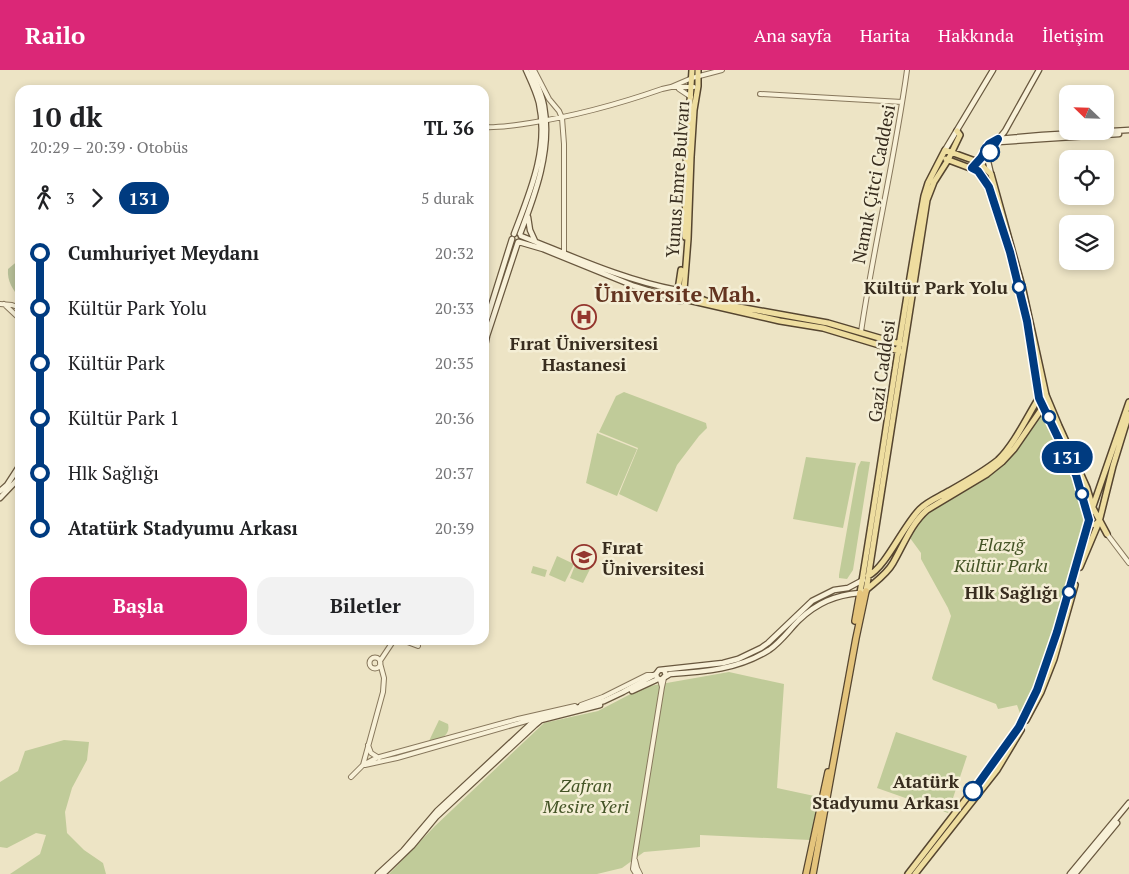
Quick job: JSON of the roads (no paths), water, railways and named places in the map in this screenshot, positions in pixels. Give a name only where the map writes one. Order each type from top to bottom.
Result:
[{"type":"highway","points":[[807,874],[819,828],[856,638],[863,592]]},
{"type":"highway","points":[[814,874],[819,828]]},
{"type":"main road","points":[[489,312],[536,171],[541,145],[543,121],[537,96],[526,70]]},
{"type":"main road","points":[[489,331],[528,214],[544,155],[542,99],[532,70]]},
{"type":"main road","name":"Yunus Emre Bulvarı","points":[[681,290],[688,239],[695,87],[695,78],[692,70]]},
{"type":"main road","name":"Yunus Emre Bulvarı","points":[[695,78],[698,70]]},
{"type":"main road","name":"Gazi Caddesi","points":[[863,592],[868,576],[900,352],[898,343],[924,193],[941,157],[993,70]]},
{"type":"main road","points":[[978,171],[1005,131],[1039,70]]},
{"type":"main road","name":"Yunus Emre Bulvarı","points":[[681,290],[685,248],[686,166],[691,97],[695,87]]},
{"type":"main road","name":"Gazi Caddesi","points":[[863,592],[862,580],[900,352],[905,345],[928,200],[934,182],[948,160],[960,135],[957,131]]},
{"type":"main road","points":[[1005,131],[1014,137]]},
{"type":"main road","points":[[997,141],[1129,132]]},
{"type":"main road","points":[[972,168],[981,158],[989,144],[1014,137],[1129,132]]},
{"type":"main road","points":[[946,150],[982,165],[991,174]]},
{"type":"main road","points":[[941,157],[978,171],[989,187],[1012,260],[1030,335],[1039,398],[1076,475],[1090,523],[1097,522]]},
{"type":"main road","points":[[987,157],[1031,318],[1046,392],[1087,488],[1097,522],[1108,534]]},
{"type":"main road","points":[[528,214],[530,230],[535,242]]},
{"type":"main road","points":[[513,237],[520,235],[564,254],[643,282],[681,290],[706,301],[802,318],[862,332],[905,345]]},
{"type":"main road","points":[[513,237],[518,242],[535,246],[634,286],[675,297],[679,300],[684,299],[780,321],[823,328],[861,338],[900,352]]},
{"type":"main road","points":[[675,297],[675,292],[681,290]]},
{"type":"main road","points":[[681,290],[684,299]]},
{"type":"main road","points":[[378,874],[403,851],[442,806],[537,718],[604,701],[659,670],[723,663],[738,659],[755,651],[779,634],[812,601],[834,590],[848,588],[874,573],[908,525],[926,504],[999,459],[1039,398],[1046,392]]},
{"type":"main road","points":[[384,874],[412,846],[436,817],[541,720],[600,705],[670,674],[727,668],[742,663],[769,650],[799,620],[822,602],[845,594],[863,592],[885,574],[893,564],[902,543],[921,515],[987,474],[1014,449],[1044,407],[1046,392]]},
{"type":"main road","points":[[908,874],[992,766],[1019,727],[1037,690],[1057,632],[1089,520],[1129,402]]},
{"type":"main road","points":[[915,874],[997,770],[1041,692],[1054,659],[1080,566],[1097,522],[1129,414]]},
{"type":"main road","points":[[0,491],[7,485],[15,473]]},
{"type":"main road","points":[[0,498],[15,482]]},
{"type":"main road","points":[[1097,522],[1108,534]]},
{"type":"main road","points":[[662,678],[666,673],[664,670]]},
{"type":"main road","points":[[654,674],[662,678]]},
{"type":"main road","points":[[1070,874],[1129,803]]},
{"type":"main road","points":[[1075,874],[1129,808]]},
{"type":"street","points":[[532,70],[562,118],[564,144],[564,254]]},
{"type":"street","points":[[489,128],[562,118],[602,108],[722,70]]},
{"type":"street","name":"Namık Çitci Caddesi","points":[[862,332],[870,274],[907,70]]},
{"type":"street","points":[[671,87],[695,87]]},
{"type":"street","points":[[677,88],[686,92],[691,97]]},
{"type":"street","points":[[760,94],[902,102]]},
{"type":"street","points":[[2,304],[15,307]]},
{"type":"street","points":[[2,304],[15,315]]},
{"type":"street","points":[[1108,534],[1129,563]]},
{"type":"street","points":[[363,766],[383,692],[384,678],[380,662],[391,645]]},
{"type":"street","points":[[363,766],[397,758],[429,746],[518,719],[582,704],[647,675],[654,674]]},
{"type":"street","points":[[636,874],[633,869],[662,678]]},
{"type":"street","points":[[351,777],[363,766],[379,758],[537,718]]},
{"type":"street","points":[[368,744],[371,753],[379,758]]},
{"type":"street","points":[[635,854],[640,874]]},
{"type":"place","name":"Kültür Park Yolu","points":[[1019,287]]},
{"type":"place","name":"Fırat Üniversitesi Hastanesi","points":[[584,317]]},
{"type":"place","name":"Fırat Üniversitesi","points":[[584,557]]},
{"type":"place","name":"Hlk Sağlığı","points":[[1069,592]]},
{"type":"place","name":"Atatürk Stadyumu Arkası","points":[[973,791]]},
{"type":"district","name":"Üniversite Mah.","points":[[678,293]]},
{"type":"park label","name":"Elazığ Kültür Parkı","points":[[1001,554]]},
{"type":"park label","name":"Zafran Mesire Yeri","points":[[586,795]]}]
